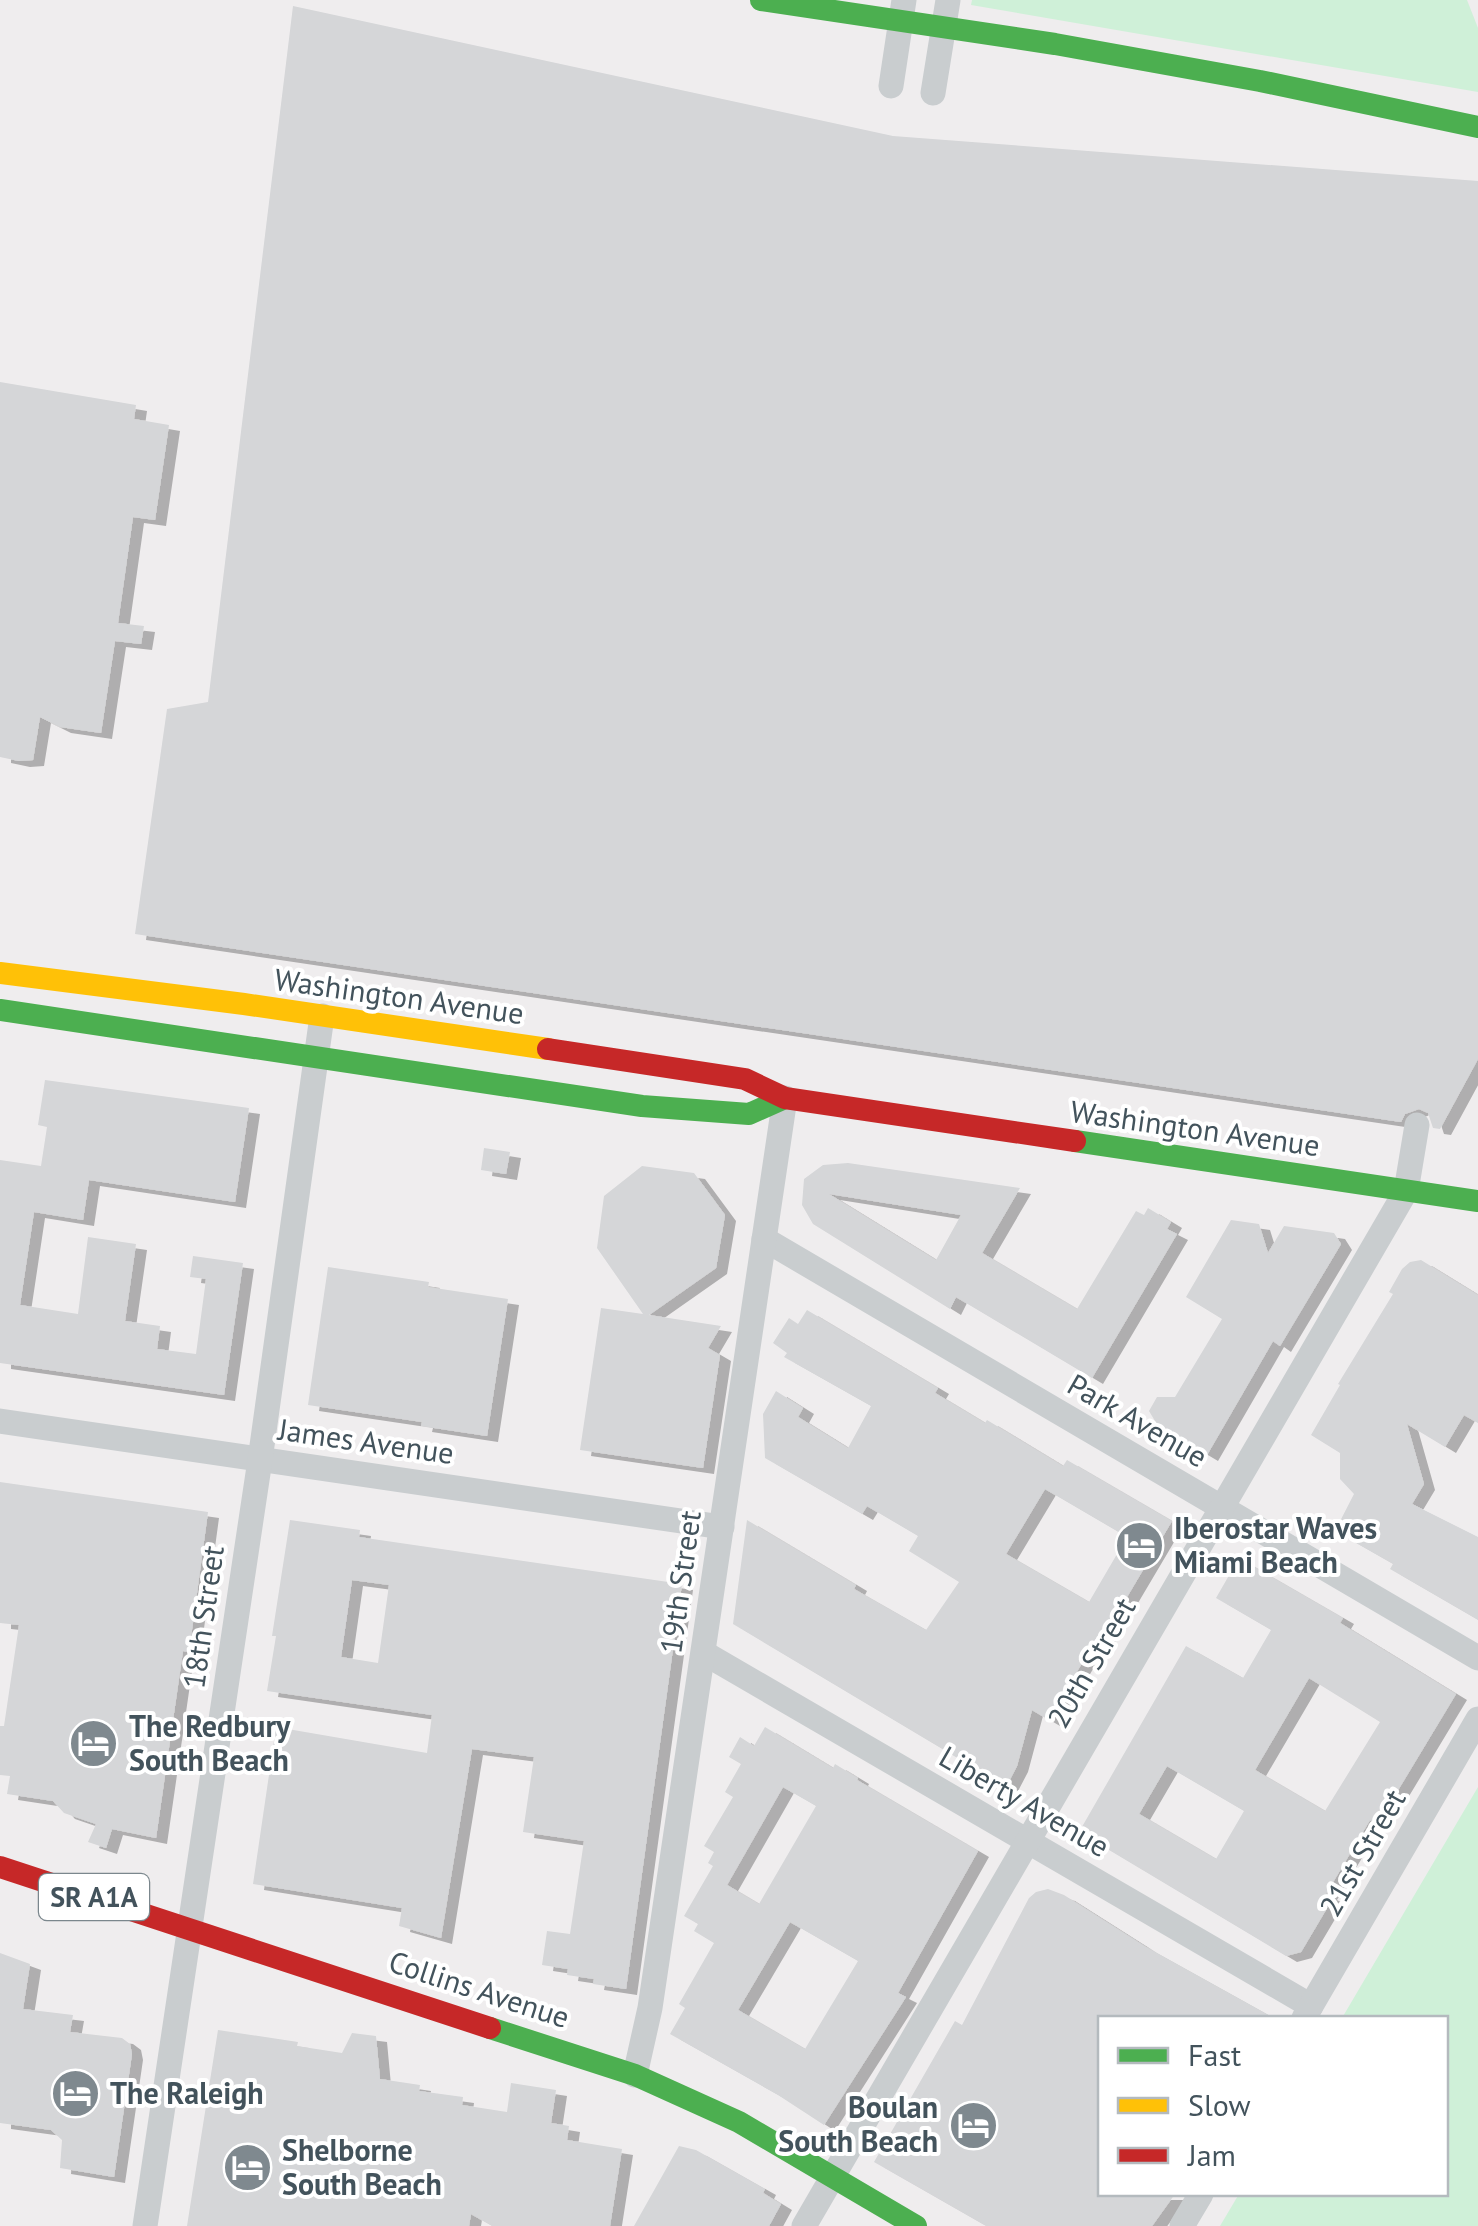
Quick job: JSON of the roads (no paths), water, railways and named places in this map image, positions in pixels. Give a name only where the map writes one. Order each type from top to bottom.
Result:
[{"type":"main road","points":[[760,0],[902,10],[944,27],[1260,80],[1478,127]]},
{"type":"main road","name":"Washington Avenue","points":[[0,973],[745,1078],[785,1098],[1478,1201]]},
{"type":"main road","name":"Washington Avenue","points":[[0,1010],[642,1106],[749,1114],[785,1098]]},
{"type":"main road","name":"Collins Avenue","points":[[0,1867],[635,2074],[739,2122],[916,2226]]},
{"type":"street","points":[[933,93],[948,0]]},
{"type":"street","points":[[891,86],[902,10]]},
{"type":"street","name":"18th Street","points":[[145,2226],[322,1016]]},
{"type":"street","name":"19th Street","points":[[635,2074],[650,2008],[785,1098]]},
{"type":"street","name":"20th Street","points":[[804,2226],[1406,1191],[1417,1125]]},
{"type":"street","name":"Park Avenue","points":[[764,1240],[1478,1658]]},
{"type":"street","name":"James Avenue","points":[[0,1421],[722,1528]]},
{"type":"street","name":"Liberty Avenue","points":[[704,1654],[1308,2012]]},
{"type":"street","name":"21st Street","points":[[1308,2012],[1478,1719]]},
{"type":"street","points":[[1182,2226],[1200,2196]]},
{"type":"place","name":"Iberostar Waves Miami Beach","points":[[1139,1546]]},
{"type":"place","name":"The Redbury South Beach","points":[[94,1744]]},
{"type":"place","name":"The Raleigh","points":[[75,2094]]},
{"type":"place","name":"Boulan South Beach","points":[[973,2125]]},
{"type":"place","name":"Shelborne South Beach","points":[[247,2168]]}]
